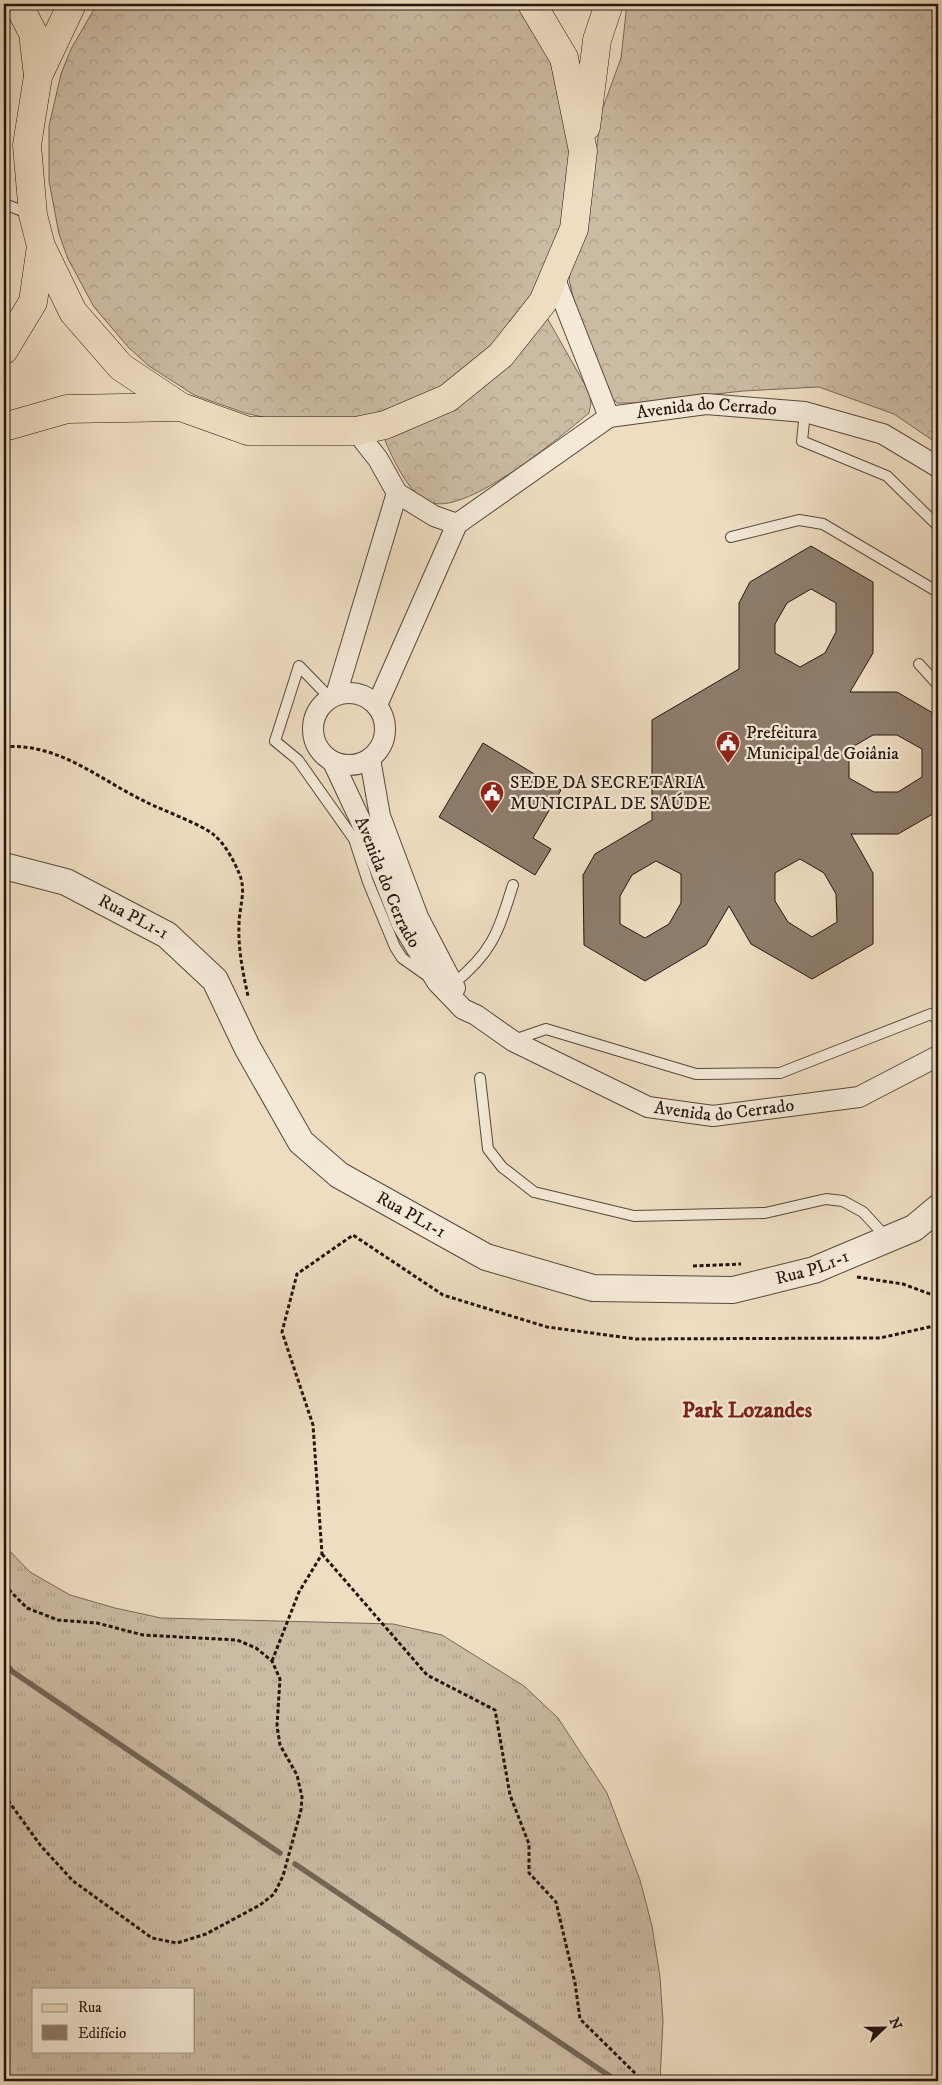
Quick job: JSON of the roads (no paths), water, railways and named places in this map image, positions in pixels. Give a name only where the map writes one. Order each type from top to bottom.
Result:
[{"type":"main road","points":[[18,4],[33,33],[38,76],[27,145],[33,215],[41,246],[73,312],[121,367],[181,407],[248,431],[356,431],[385,425],[448,398],[502,356],[544,302],[574,229],[597,40],[609,4]]},
{"type":"main road","points":[[38,76],[72,4]]},
{"type":"main road","points":[[532,4],[564,58],[583,151]]},
{"type":"main road","points":[[4,350],[33,302],[41,246]]},
{"type":"main road","points":[[4,427],[67,409],[181,407]]},
{"type":"street","points":[[554,277],[609,417]]},
{"type":"street","name":"Avenida do Cerrado","points":[[457,524],[609,417],[706,404],[805,412],[883,434],[938,467]]},
{"type":"street","points":[[356,431],[378,459],[397,493],[434,516],[457,524],[377,705]]},
{"type":"street","points":[[333,696],[397,493]]},
{"type":"street","points":[[347,692],[358,694],[377,705],[383,716],[384,740],[378,751],[370,759],[359,764],[346,765],[333,762],[323,754],[316,743],[313,731],[314,718],[320,706],[333,696],[347,692]]},
{"type":"street","name":"Avenida do Cerrado","points":[[366,828],[370,759]]},
{"type":"street","name":"Avenida do Cerrado","points":[[333,762],[366,828],[402,924],[463,1009],[476,1015],[513,1041],[648,1107],[713,1116],[859,1097],[938,1056]]},
{"type":"street","name":"Rua PL1-1","points":[[4,866],[66,882],[167,935],[215,980],[247,1047],[301,1142],[339,1175],[486,1257],[593,1288],[733,1290],[814,1270],[914,1228],[938,1208]]},
{"type":"lane","points":[[4,204],[33,215]]},
{"type":"lane","name":"Avenida do Cerrado","points":[[805,412],[802,441],[888,476],[938,526]]},
{"type":"lane","points":[[731,537],[799,520],[823,524],[938,592]]},
{"type":"lane","points":[[919,664],[938,685]]},
{"type":"lane","points":[[333,696],[299,666],[275,741],[298,760],[366,828]]},
{"type":"lane","points":[[445,983],[471,970],[497,936],[513,885]]},
{"type":"lane","name":"Avenida do Cerrado","points":[[513,1041],[546,1030],[696,1074],[780,1073],[931,1014],[938,1020]]},
{"type":"lane","points":[[480,1078],[488,1149],[502,1167],[534,1192],[634,1216],[765,1213],[826,1198],[843,1201],[863,1212],[888,1238]]},
{"type":"waterway","points":[[4,1662],[13,1672],[280,1853]]},
{"type":"waterway","points":[[295,1864],[617,2081]]},
{"type":"place","name":"Prefeitura Municipal de Goiânia","points":[[728,764]]},
{"type":"place","name":"SEDE DA SECRETARIA MUNICIPAL DE SAÚDE","points":[[492,814]]},
{"type":"district","name":"Park Lozandes","points":[[747,1410]]}]
